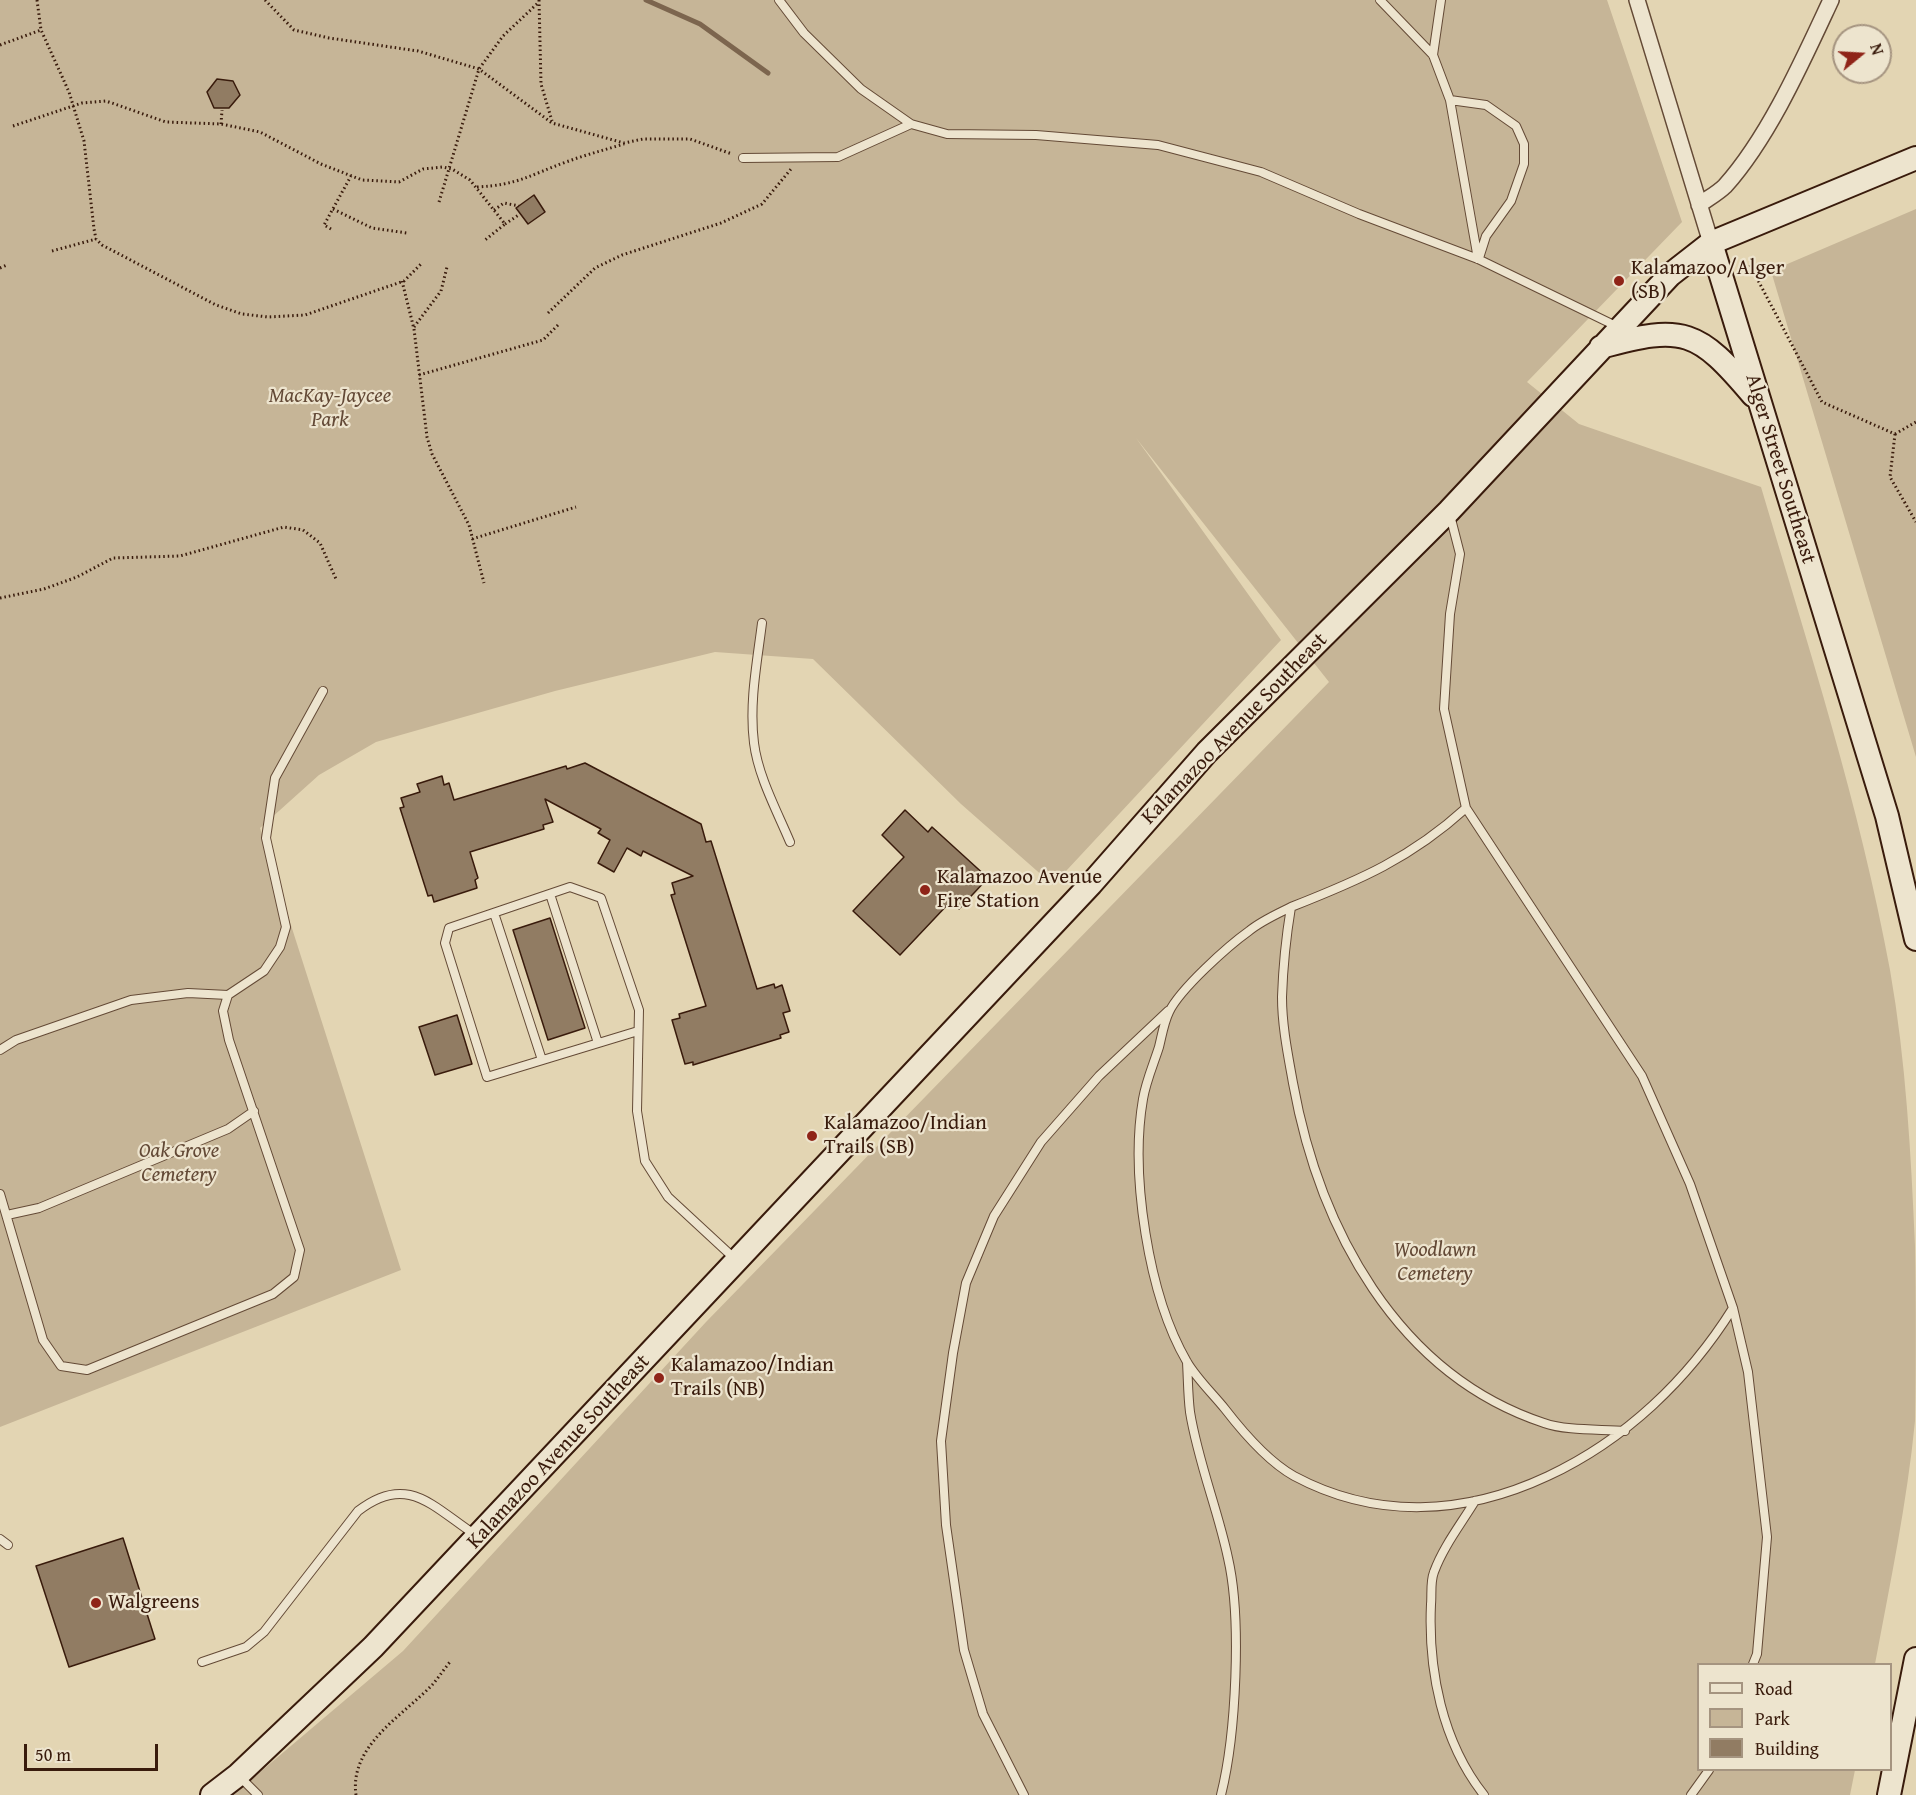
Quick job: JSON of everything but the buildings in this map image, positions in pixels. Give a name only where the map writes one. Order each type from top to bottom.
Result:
[{"type":"main road","name":"Kalamazoo Avenue Southeast","points":[[212,1795],[238,1774],[373,1647],[738,1262],[1091,884],[1207,752],[1449,511],[1600,347],[1670,275],[1711,243],[1916,158]]},
{"type":"main road","name":"Alger Street Southeast","points":[[1711,243],[1887,816],[1916,939]]},
{"type":"main road","points":[[1600,347],[1662,333],[1692,340],[1708,347],[1722,358],[1760,404]]},
{"type":"main road","points":[[1889,1795],[1916,1659]]},
{"type":"street","name":"Alger Street Southeast","points":[[1637,0],[1711,243]]},
{"type":"street","points":[[1699,205],[1724,187],[1762,134],[1800,65],[1831,0]]},
{"type":"lane","points":[[779,0],[804,33],[861,89],[911,124],[946,134],[1036,135],[1158,145],[1261,172],[1359,214],[1478,259],[1619,328]]},
{"type":"lane","points":[[1380,0],[1433,55],[1450,100],[1478,259]]},
{"type":"lane","points":[[1433,55],[1441,0]]},
{"type":"lane","points":[[1450,100],[1486,105],[1516,126],[1524,144],[1524,164],[1511,201],[1486,236],[1478,259]]},
{"type":"lane","points":[[743,158],[838,158],[911,124]]},
{"type":"lane","points":[[1449,511],[1460,554],[1450,614],[1444,708],[1466,808],[1642,1076],[1690,1184],[1732,1308],[1748,1372],[1767,1537],[1757,1654],[1754,1663]]},
{"type":"lane","points":[[762,623],[752,702],[754,745],[771,798],[790,842]]},
{"type":"lane","points":[[0,1050],[16,1040],[131,1000],[188,993],[228,995],[264,971],[280,947],[286,927],[266,838],[275,778],[323,691]]},
{"type":"lane","points":[[1024,1795],[983,1714],[964,1650],[946,1525],[941,1441],[952,1353],[966,1283],[994,1216],[1041,1142],[1099,1076],[1170,1010],[1196,979],[1250,930],[1291,907],[1354,882],[1405,856],[1439,832],[1466,808]]},
{"type":"lane","points":[[638,1031],[487,1077],[445,943],[449,928],[570,887],[601,898],[639,1010],[637,1111],[645,1161],[668,1197],[738,1262]]},
{"type":"lane","points":[[550,894],[598,1043]]},
{"type":"lane","points":[[1291,907],[1282,999],[1286,1044],[1301,1129],[1326,1200],[1363,1277],[1396,1321],[1437,1363],[1486,1398],[1546,1424],[1625,1431]]},
{"type":"lane","points":[[494,913],[542,1060]]},
{"type":"lane","points":[[0,1194],[42,1340],[61,1366],[87,1370],[273,1294],[294,1277],[300,1250],[229,1040],[223,1011],[228,995]]},
{"type":"lane","points":[[1170,1010],[1143,1098],[1138,1184],[1149,1256],[1166,1311],[1187,1362],[1243,1432],[1292,1475],[1343,1497],[1418,1509],[1475,1501],[1524,1488],[1578,1462],[1625,1431],[1654,1405],[1698,1355],[1732,1308]]},
{"type":"lane","points":[[7,1215],[39,1208],[228,1129],[254,1111]]},
{"type":"lane","points":[[1187,1362],[1190,1413],[1229,1561],[1235,1620],[1235,1669],[1228,1769],[1221,1795]]},
{"type":"lane","points":[[202,1662],[246,1647],[264,1632],[358,1510],[374,1498],[398,1491],[422,1498],[478,1537]]},
{"type":"lane","points":[[1475,1501],[1433,1574],[1430,1633],[1441,1712],[1456,1748],[1484,1795]]},
{"type":"lane","points":[[0,1539],[8,1545]]},
{"type":"lane","points":[[1691,1795],[1708,1771]]},
{"type":"lane","points":[[238,1774],[258,1795]]},
{"type":"path","points":[[38,0],[41,30],[74,106],[87,154],[96,239],[102,245],[200,298],[225,309],[249,315],[305,315],[402,281],[410,277],[422,263]]},
{"type":"path","points":[[265,0],[294,30],[329,38],[418,51],[479,69],[552,123],[624,143]]},
{"type":"path","points":[[439,202],[479,69],[503,36],[539,1]]},
{"type":"path","points":[[539,1],[541,84],[552,123]]},
{"type":"path","points":[[0,45],[41,30]]},
{"type":"path","points":[[13,126],[74,106],[106,101],[166,122],[221,124],[260,132],[314,161],[351,176],[393,182],[423,170],[449,168],[462,174],[477,187],[506,224]]},
{"type":"path","points":[[221,124],[222,110]]},
{"type":"path","points":[[477,187],[502,186],[530,178],[564,162],[644,139],[690,139],[743,158]]},
{"type":"path","points":[[548,313],[595,268],[622,255],[721,223],[762,204],[799,159]]},
{"type":"path","points":[[331,229],[324,225],[351,176]]},
{"type":"path","points":[[494,210],[504,203],[519,206]]},
{"type":"path","points":[[333,209],[372,228],[407,233]]},
{"type":"path","points":[[485,240],[520,214]]},
{"type":"path","points":[[52,251],[96,239]]},
{"type":"path","points":[[0,268],[7,265]]},
{"type":"path","points":[[1750,265],[1822,402],[1895,434]]},
{"type":"path","points":[[414,327],[441,291],[447,267]]},
{"type":"path","points":[[402,281],[414,327],[424,424],[432,454],[466,518],[484,583]]},
{"type":"path","points":[[419,375],[543,340],[560,324]]},
{"type":"path","points":[[1895,434],[1916,422]]},
{"type":"path","points":[[1895,434],[1890,477],[1916,522]]},
{"type":"path","points":[[472,539],[576,507]]},
{"type":"path","points":[[0,598],[53,586],[113,558],[180,556],[284,526],[303,530],[320,543],[336,579]]},
{"type":"path","points":[[356,1795],[356,1774],[368,1749],[392,1721],[433,1684],[450,1662]]},
{"type":"green space","points":[[0,0],[1607,0],[1682,222],[1527,382],[1579,424],[1761,487],[1815,666],[1864,848],[1896,1004],[1907,1108],[1915,1246],[1915,1421],[1903,1513],[1875,1663],[1697,1663],[1697,1771],[1855,1771],[1850,1795],[233,1795],[403,1651],[706,1322],[1329,682],[1136,438],[1281,640],[1053,885],[961,804],[813,659],[715,652],[555,691],[376,742],[319,775],[260,828],[401,1270],[0,1427]]},
{"type":"green space","points":[[1916,209],[1916,757],[1771,271]]},
{"type":"waterway","points":[[646,0],[700,24],[768,73]]},
{"type":"place","name":"Kalamazoo/Alger (SB)","points":[[1619,281]]},
{"type":"place","name":"Kalamazoo Avenue Fire Station","points":[[925,890]]},
{"type":"place","name":"Kalamazoo/Indian Trails (SB)","points":[[812,1136]]},
{"type":"place","name":"Kalamazoo/Indian Trails (NB)","points":[[659,1378]]},
{"type":"place","name":"Walgreens","points":[[96,1603]]},
{"type":"park label","name":"MacKay-Jaycee Park","points":[[330,409]]},
{"type":"park label","name":"Oak Grove Cemetery","points":[[179,1164]]},
{"type":"park label","name":"Woodlawn Cemetery","points":[[1435,1263]]}]
